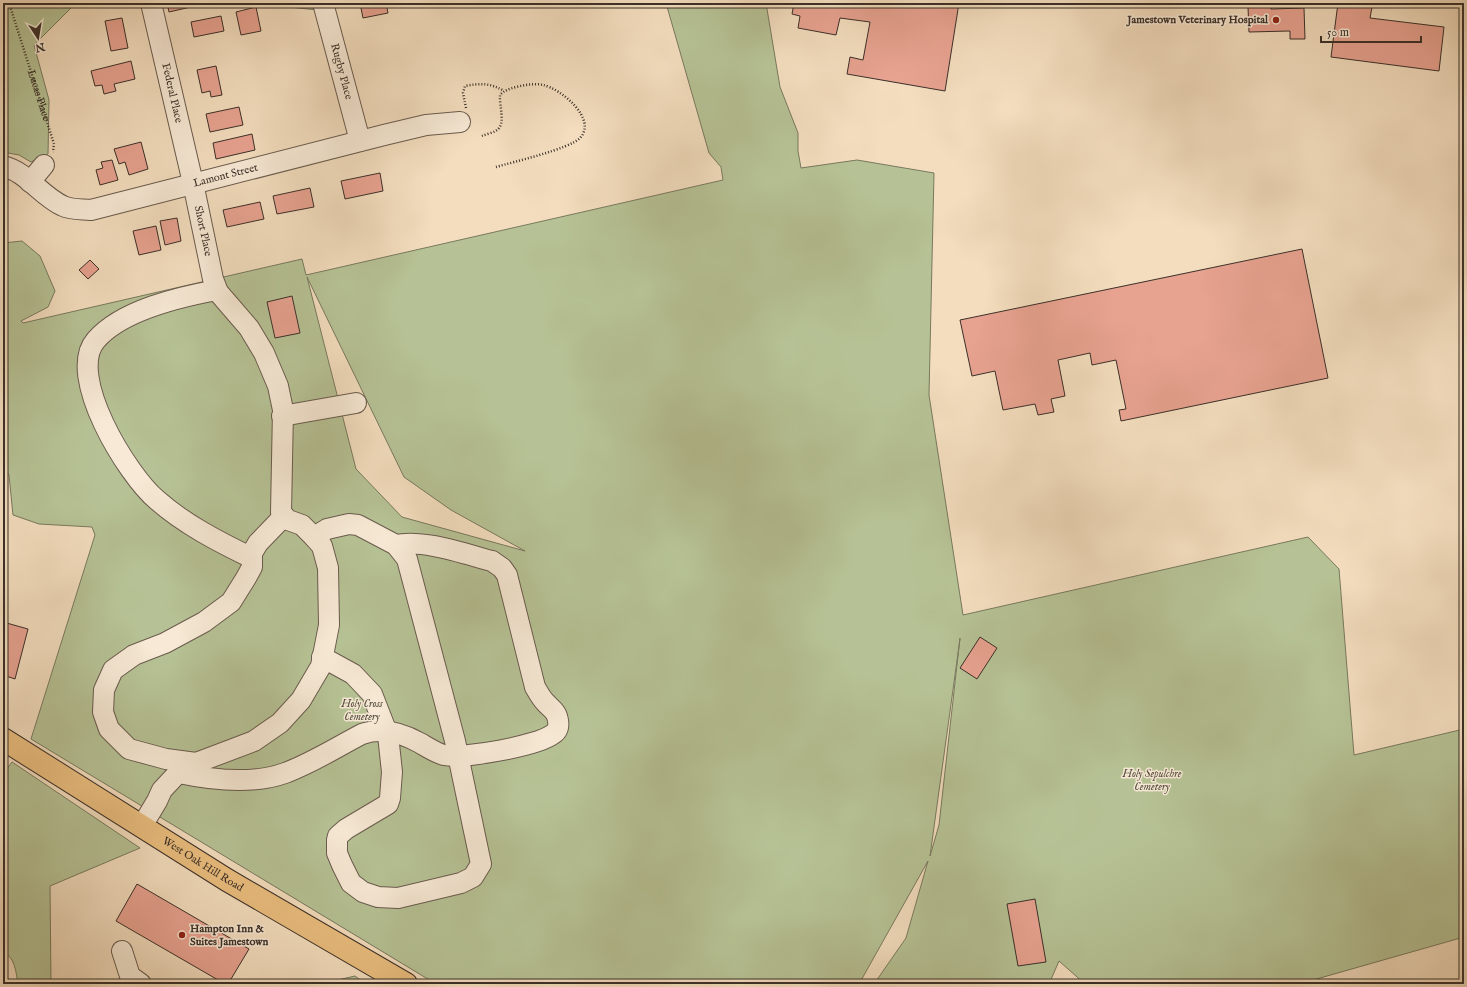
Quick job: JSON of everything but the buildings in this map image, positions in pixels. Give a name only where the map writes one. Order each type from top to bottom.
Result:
[{"type":"main road","name":"West Oak Hill Road","points":[[3,739],[227,880],[406,984]]},
{"type":"street","name":"Federal Place","points":[[151,3],[194,183]]},
{"type":"street","name":"Rugby Place","points":[[323,3],[360,141]]},
{"type":"street","name":"Lamont Street","points":[[3,166],[8,167],[63,206],[72,209],[91,210],[360,141],[463,117]]},
{"type":"street","points":[[30,182],[44,166]]},
{"type":"street","name":"Short Place","points":[[194,183],[215,284]]},
{"type":"street","points":[[142,826],[162,790],[179,772],[196,763],[254,741],[280,723],[301,700],[321,666],[329,625],[328,568],[322,546],[302,525],[288,520],[281,513],[283,410],[278,386],[264,353],[249,328],[215,284],[127,317],[102,334],[95,341],[90,353],[88,368],[90,390],[110,438],[135,475],[156,500],[186,521],[228,546],[252,558]]},
{"type":"street","points":[[282,416],[356,403]]},
{"type":"street","points":[[196,763],[166,759],[129,749],[109,729],[103,712],[104,690],[113,670],[134,655],[165,643],[197,626],[231,602],[252,567],[252,553],[258,543],[284,516]]},
{"type":"street","points":[[314,537],[326,529],[349,524],[358,525],[396,545],[407,559],[458,756],[481,864],[474,877],[461,883],[398,898],[378,897],[363,892],[351,882],[337,853],[336,840],[338,836],[346,829],[388,804],[390,798],[392,772],[388,735],[372,694],[353,674],[322,658]]},
{"type":"street","points":[[179,772],[200,777],[224,779],[251,779],[272,776],[285,773],[370,731],[398,733],[444,755],[458,756],[491,753],[555,734],[558,729],[557,715],[555,710],[544,701],[535,687],[507,576],[502,568],[492,561],[420,544],[405,543],[396,545]]},
{"type":"street","points":[[122,951],[130,976],[141,984]]},
{"type":"path","name":"Lucas Place","points":[[9,3],[54,144],[53,152],[44,166]]},
{"type":"path","points":[[463,117],[463,93],[465,86],[473,84],[493,85],[504,91]]},
{"type":"path","points":[[482,136],[497,130],[501,126],[502,119],[499,101],[500,95],[504,91],[530,84],[551,87],[576,105],[583,118],[584,130],[582,136],[573,142],[540,155],[496,167]]},
{"type":"green space","points":[[3,3],[76,3],[34,45],[49,100],[48,154],[31,162],[19,155],[3,152]]},
{"type":"green space","points":[[250,3],[317,3],[318,10]]},
{"type":"green space","points":[[666,3],[766,3],[780,87],[798,133],[798,151],[801,168],[857,160],[934,173],[929,395],[963,615],[1308,537],[1339,569],[1354,755],[1464,729],[1464,937],[1299,984],[1085,984],[1059,961],[1049,984],[874,984],[906,938],[928,861],[859,984],[436,984],[31,739],[95,535],[92,527],[39,524],[13,515],[9,475],[3,467],[3,243],[22,241],[40,256],[55,291],[48,307],[21,321],[23,323],[302,259],[306,275],[723,180],[721,167],[709,153]],"holes":[[[307,277],[404,477],[451,510],[525,551],[402,517],[356,469]],[[959,643],[939,825],[930,856]]]},
{"type":"green space","points":[[12,762],[140,848],[50,886],[51,984],[18,984],[16,970],[12,961],[7,954],[3,952],[3,774]]},
{"type":"green space","points":[[355,976],[366,984],[320,984]]},
{"type":"place","name":"Jamestown Veterinary Hospital","points":[[1276,20]]},
{"type":"place","name":"Hampton Inn & Suites Jamestown","points":[[182,935]]},
{"type":"park label","name":"Holy Cross Cemetery","points":[[362,710]]},
{"type":"park label","name":"Holy Sepulchre Cemetery","points":[[1152,780]]}]
